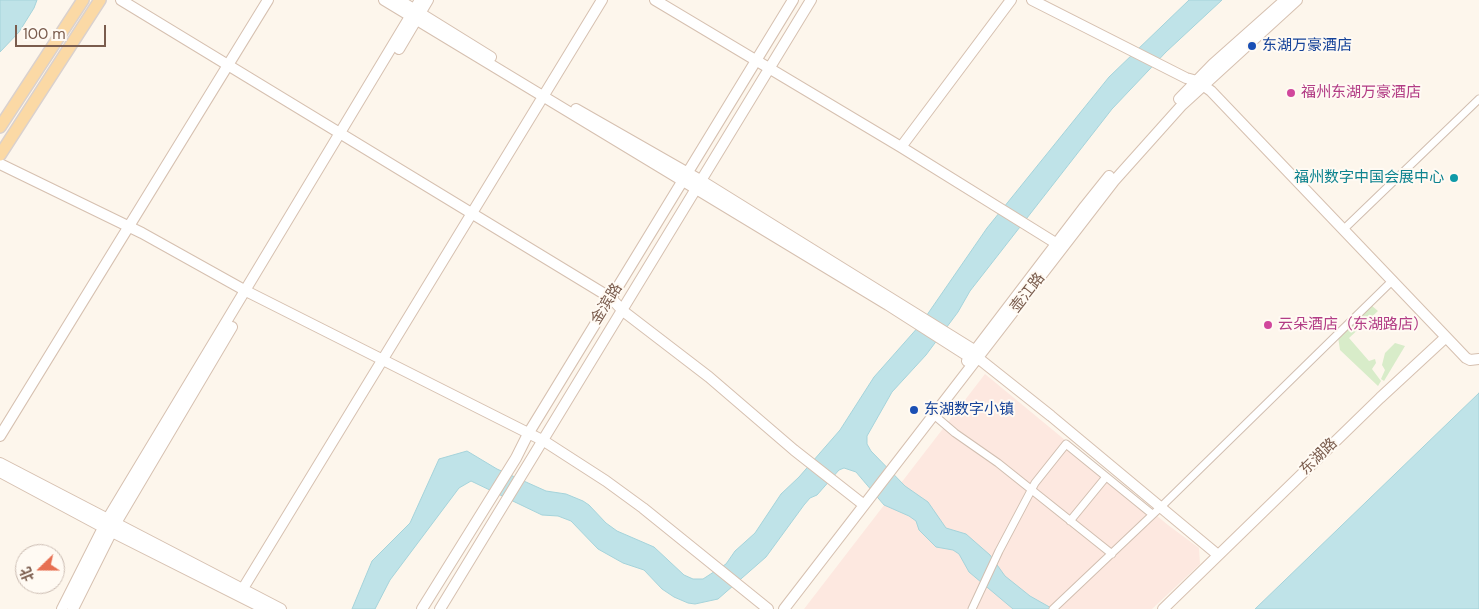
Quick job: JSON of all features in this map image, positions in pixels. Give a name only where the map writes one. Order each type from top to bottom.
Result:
[{"type":"main road","points":[[0,127],[83,0]]},
{"type":"main road","points":[[0,155],[100,0]]},
{"type":"street","points":[[120,0],[611,298],[623,311],[709,378],[843,490],[864,500]]},
{"type":"street","points":[[0,436],[268,0]]},
{"type":"street","points":[[384,0],[416,15],[544,94],[686,177],[976,356],[1052,416],[1218,555]]},
{"type":"street","points":[[398,0],[416,15]]},
{"type":"street","points":[[416,15],[420,0]]},
{"type":"street","points":[[62,609],[248,292],[416,15],[428,0]]},
{"type":"street","points":[[241,592],[602,0]]},
{"type":"street","points":[[655,0],[901,147],[1059,246]]},
{"type":"street","name":"金滨路","points":[[422,609],[516,458],[528,434],[793,0]]},
{"type":"street","name":"金滨路","points":[[440,609],[811,0]]},
{"type":"street","points":[[901,147],[1011,0]]},
{"type":"street","points":[[1032,0],[1200,83],[1219,99],[1466,358],[1470,360],[1479,359]]},
{"type":"street","name":"壶江路","points":[[784,609],[864,500],[1059,246],[1200,83],[1286,0]]},
{"type":"street","name":"壶江路","points":[[1200,83],[1297,0]]},
{"type":"street","points":[[1344,229],[1479,99]]},
{"type":"street","points":[[0,164],[130,227],[248,292],[544,441],[606,481],[768,609]]},
{"type":"street","points":[[1053,609],[1112,554],[1393,280]]},
{"type":"street","name":"东湖路","points":[[1163,609],[1446,337]]},
{"type":"street","name":"壶江路","points":[[891,465],[934,414],[976,356]]},
{"type":"street","points":[[934,414],[955,434],[998,463],[1112,554]]},
{"type":"street","points":[[974,605],[999,551],[1031,491],[1066,444],[1152,514]]},
{"type":"street","points":[[0,463],[110,525]]},
{"type":"street","points":[[0,472],[110,525],[241,592],[281,609]]},
{"type":"street","points":[[1070,521],[1106,477]]},
{"type":"street","name":"壶江路","points":[[775,609],[864,500]]},
{"type":"street","points":[[72,609],[110,525]]},
{"type":"street","points":[[241,592],[264,609]]},
{"type":"shaded area","points":[[985,374],[1168,525],[1199,548],[1200,564],[1152,609],[804,609]]},
{"type":"green space","points":[[1371,305],[1378,311],[1349,338],[1369,361],[1375,359],[1376,363],[1372,369],[1381,381],[1378,386],[1340,350],[1338,337]]},
{"type":"green space","points":[[1395,343],[1405,346],[1384,381],[1381,379],[1385,370],[1382,365],[1385,353]]},
{"type":"water","points":[[0,0],[37,0],[19,32],[0,52]]},
{"type":"water","points":[[1189,0],[1222,0],[1166,52],[1112,109],[970,291],[958,312],[926,355],[892,392],[867,436],[867,444],[871,451],[905,486],[928,502],[946,528],[966,534],[990,555],[1005,576],[1030,596],[1053,609],[1013,609],[969,572],[959,554],[953,550],[936,547],[919,530],[916,521],[884,505],[856,472],[844,468],[839,470],[817,495],[810,498],[766,557],[718,599],[695,604],[674,597],[662,589],[644,570],[623,563],[598,549],[571,521],[558,516],[542,515],[471,481],[459,488],[390,580],[375,609],[352,609],[372,561],[410,523],[439,459],[467,451],[497,469],[546,491],[566,494],[583,501],[617,531],[654,547],[684,575],[693,579],[703,579],[726,564],[735,551],[755,533],[781,494],[799,477],[840,430],[874,377],[920,325],[987,228],[1109,77]]},
{"type":"water","points":[[1479,393],[1479,609],[1255,609]]},
{"type":"place","name":"东湖万豪酒店","points":[[1252,46]]},
{"type":"place","name":"福州东湖万豪酒店","points":[[1291,93]]},
{"type":"place","name":"福州数字中国会展中心","points":[[1454,178]]},
{"type":"place","name":"云朵酒店（东湖路店）","points":[[1268,325]]},
{"type":"place","name":"东湖数字小镇","points":[[914,410]]}]
